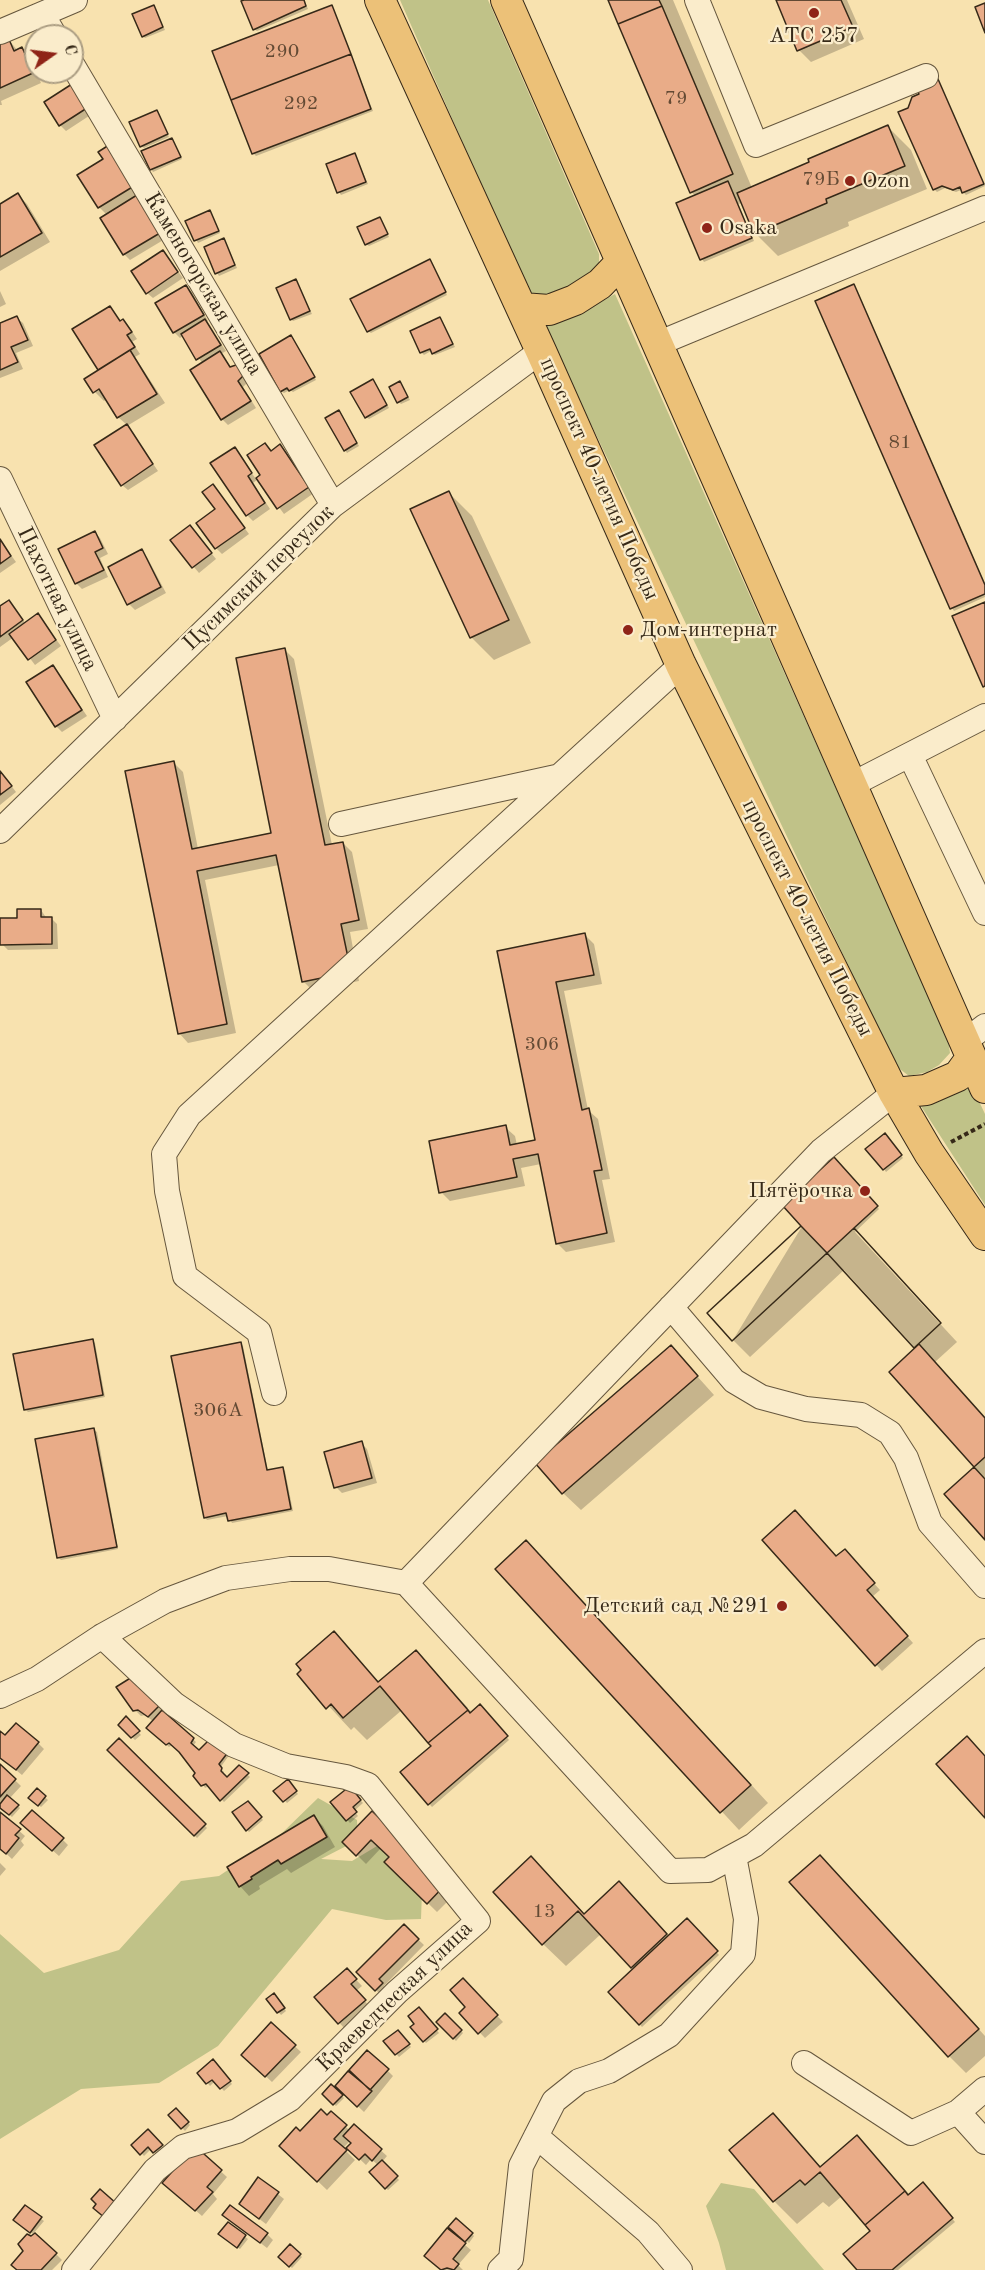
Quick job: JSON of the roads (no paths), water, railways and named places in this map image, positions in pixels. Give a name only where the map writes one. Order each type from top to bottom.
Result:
[{"type":"main road","name":"проспект 40-летия Победы","points":[[381,0],[522,308],[681,665],[894,1093],[929,1153],[985,1235]]},
{"type":"main road","points":[[506,0],[850,785],[973,1042],[985,1088]]},
{"type":"main road","points":[[522,308],[549,310],[575,300],[600,284],[621,262]]},
{"type":"main road","points":[[894,1093],[926,1090],[957,1076],[973,1042]]},
{"type":"street","points":[[0,32],[75,0]]},
{"type":"street","points":[[697,0],[756,145],[926,76]]},
{"type":"street","points":[[42,14],[48,24]]},
{"type":"street","name":"Каменогорская улица","points":[[84,84],[333,505]]},
{"type":"street","points":[[657,344],[985,208]]},
{"type":"street","name":"Цусимский переулок","points":[[0,831],[333,505],[541,351]]},
{"type":"street","name":"Пахотная улица","points":[[0,479],[115,719]]},
{"type":"street","points":[[274,1393],[259,1332],[185,1276],[167,1191],[164,1154],[189,1115],[681,665]]},
{"type":"street","points":[[850,785],[985,716]]},
{"type":"street","points":[[910,755],[985,914]]},
{"type":"street","points":[[341,824],[559,777]]},
{"type":"street","points":[[406,1583],[821,1151],[894,1093]]},
{"type":"street","points":[[671,1307],[734,1381],[761,1398],[806,1409],[861,1415],[890,1433],[906,1458],[930,1523],[985,1586]]},
{"type":"street","points":[[0,1696],[37,1679],[102,1636],[165,1601],[226,1578],[290,1569],[330,1569],[406,1583],[670,1871],[708,1870],[754,1845],[985,1651]]},
{"type":"street","name":"Краеведческая улица","points":[[76,2269],[155,2170],[183,2147],[237,2131],[291,2098],[397,1992],[478,1921],[368,1785],[346,1777],[286,1766],[234,1745],[174,1704],[102,1636]]},
{"type":"street","points":[[500,2270],[511,2259],[521,2166],[554,2101],[579,2081],[609,2071],[669,2035],[743,1954],[746,1919],[734,1856]]},
{"type":"street","points":[[804,2063],[911,2133],[958,2112],[985,2089]]},
{"type":"street","points":[[958,2112],[985,2142]]},
{"type":"street","points":[[536,2136],[648,2232],[680,2270]]},
{"type":"place","name":"АТС 257","points":[[814,13]]},
{"type":"place","name":"Ozon","points":[[850,181]]},
{"type":"place","name":"Osaka","points":[[707,228]]},
{"type":"place","name":"Дом-интернат","points":[[628,630]]},
{"type":"place","name":"Пятёрочка","points":[[865,1191]]},
{"type":"place","name":"Детский сад №291","points":[[782,1606]]}]
